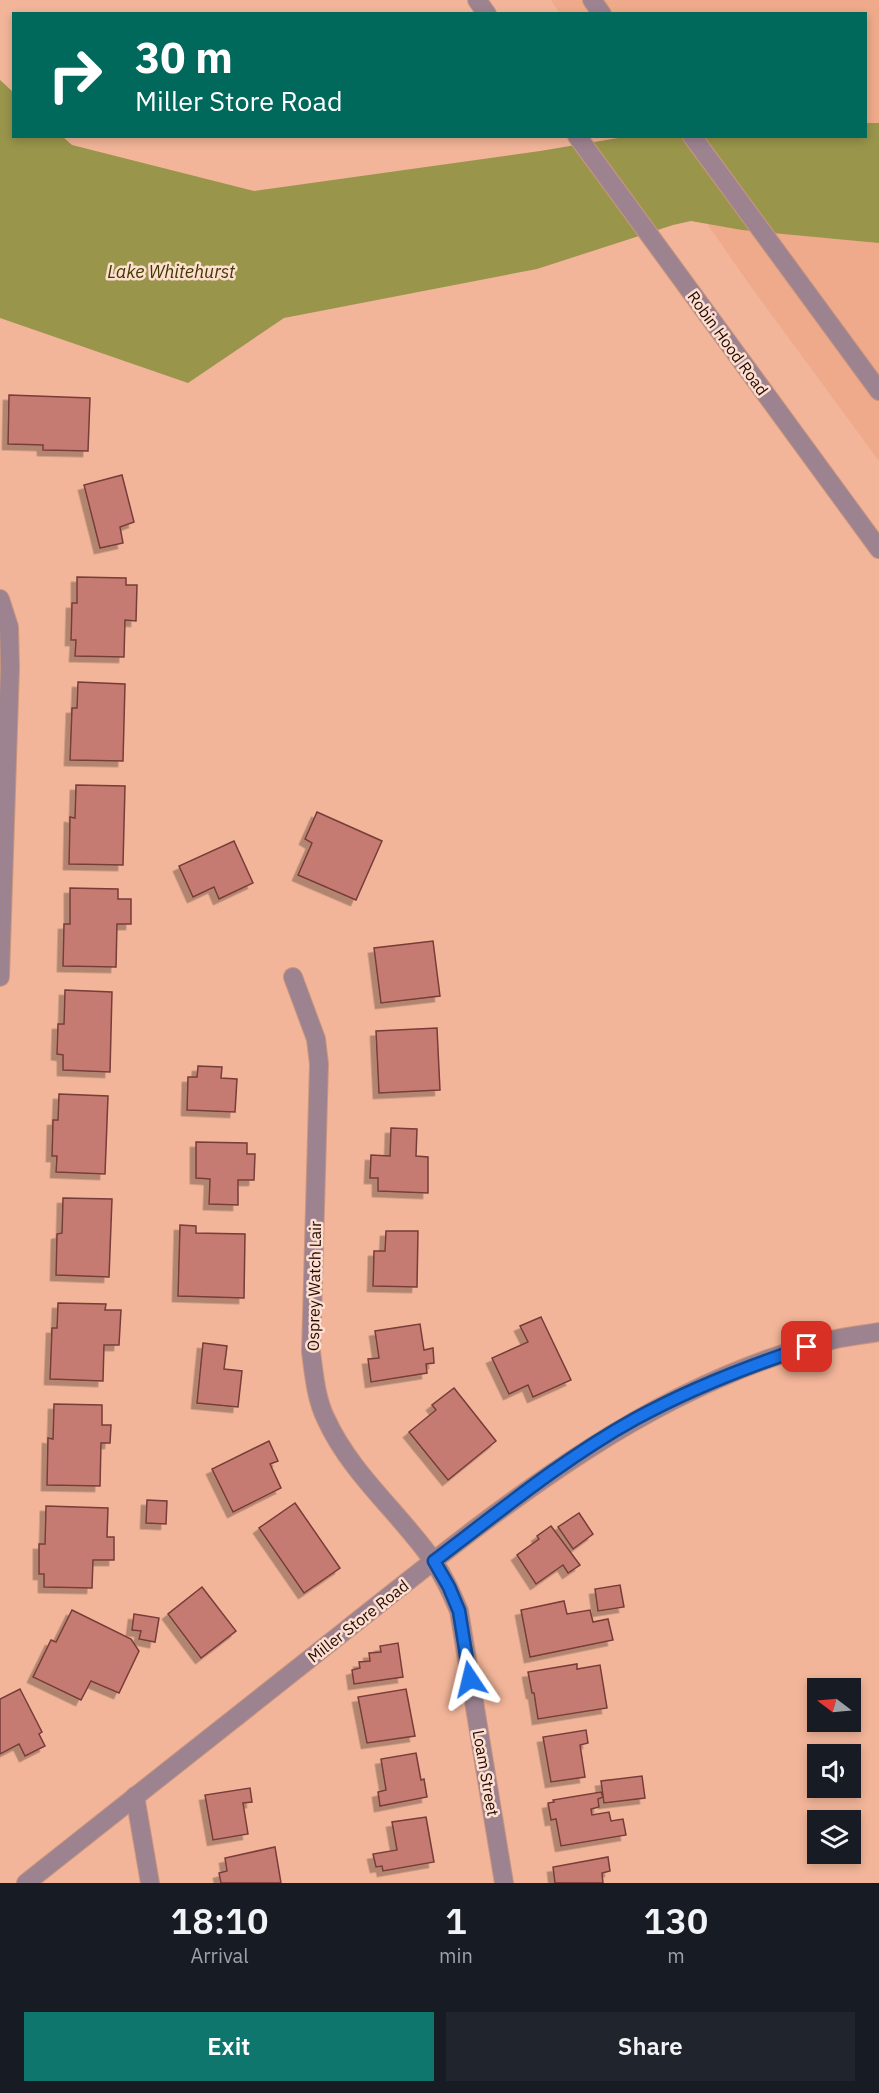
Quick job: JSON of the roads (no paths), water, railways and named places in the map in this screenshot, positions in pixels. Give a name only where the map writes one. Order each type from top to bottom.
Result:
[{"type":"street","name":"Robin Hood Road","points":[[578,138],[879,549]]},
{"type":"street","points":[[693,138],[879,391]]},
{"type":"street","points":[[0,599],[9,627],[10,667],[0,977]]},
{"type":"street","name":"Osprey Watch Lair","points":[[293,977],[315,1039],[319,1065],[311,1352],[316,1390],[325,1419],[356,1467],[434,1561]]},
{"type":"street","name":"Miller Store Road","points":[[26,1883],[434,1561],[568,1461],[634,1420],[679,1396],[765,1360],[825,1341],[879,1332]]},
{"type":"street","name":"Loam Street","points":[[434,1561],[459,1611],[504,1883]]},
{"type":"street","points":[[135,1796],[150,1883]]},
{"type":"water","name":"Lake Whitehurst","points":[[0,80],[12,91],[12,138],[64,138],[72,145],[254,191],[618,138],[867,138],[867,123],[879,123],[879,243],[742,230],[691,221],[537,269],[284,318],[188,383],[0,318]]}]
